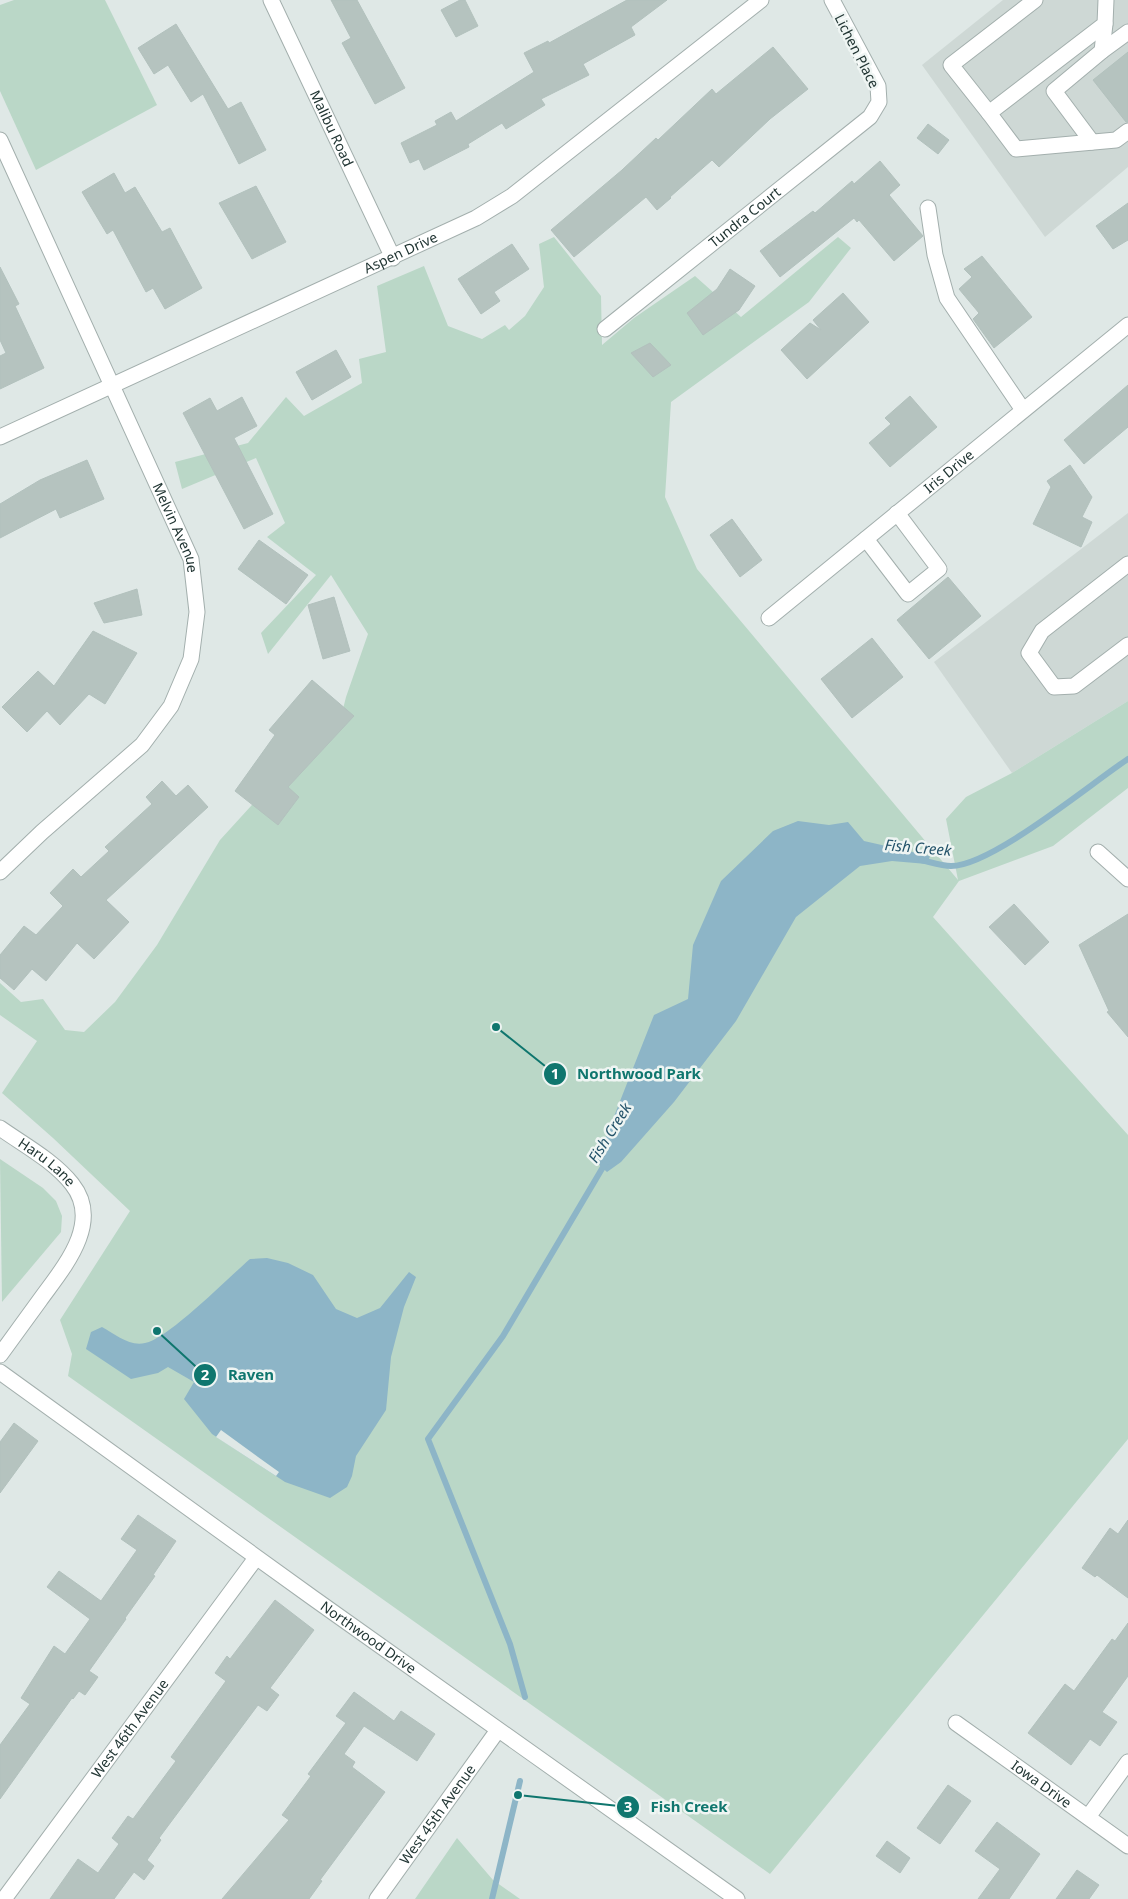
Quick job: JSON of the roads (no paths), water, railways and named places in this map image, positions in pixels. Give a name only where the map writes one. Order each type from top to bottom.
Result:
[{"type":"street","name":"Malibu Road","points":[[271,0],[393,258]]},
{"type":"street","name":"Aspen Drive","points":[[0,437],[393,258],[476,218],[512,196],[761,0]]},
{"type":"street","name":"Lichen Place","points":[[832,0],[878,86],[879,102]]},
{"type":"street","points":[[1035,0],[951,65],[1016,149],[1116,140],[1128,131]]},
{"type":"street","points":[[1102,52],[1106,0]]},
{"type":"street","points":[[989,113],[1105,24]]},
{"type":"street","points":[[1092,142],[1054,91],[1128,32]]},
{"type":"street","name":"Tundra Court","points":[[605,329],[870,117],[879,102]]},
{"type":"street","name":"Melvin Avenue","points":[[0,140],[191,559],[197,612],[191,659],[171,706],[142,745],[42,832],[0,872]]},
{"type":"street","points":[[928,208],[935,255],[947,298],[1023,410]]},
{"type":"street","name":"Iris Drive","points":[[769,618],[1128,324]]},
{"type":"street","points":[[866,539],[908,594],[939,569],[897,513]]},
{"type":"street","points":[[1128,564],[1042,630],[1029,653],[1054,686],[1074,686],[1128,644]]},
{"type":"street","points":[[1098,852],[1128,879]]},
{"type":"street","name":"Haru Lane","points":[[0,1128],[60,1170],[73,1186],[83,1204],[82,1226],[73,1254],[0,1355]]},
{"type":"street","name":"Northwood Drive","points":[[0,1372],[256,1558],[737,1899]]},
{"type":"street","name":"West 46th Avenue","points":[[4,1899],[256,1558]]},
{"type":"street","name":"Iowa Drive","points":[[956,1722],[1128,1846]]},
{"type":"street","name":"West 45th Avenue","points":[[377,1899],[498,1730]]},
{"type":"street","points":[[1088,1817],[1128,1762]]},
{"type":"water","points":[[798,821],[829,825],[848,822],[864,841],[930,856],[927,864],[892,861],[860,866],[796,917],[736,1021],[674,1102],[621,1162],[607,1172],[596,1162],[654,1015],[688,999],[693,945],[721,881],[773,831]]},
{"type":"water","points":[[267,1258],[288,1263],[313,1275],[336,1309],[357,1318],[380,1308],[409,1272],[416,1277],[404,1307],[391,1357],[386,1410],[356,1456],[352,1476],[347,1487],[330,1498],[285,1482],[212,1434],[184,1399],[194,1382],[168,1367],[158,1373],[131,1379],[86,1349],[91,1332],[102,1327],[128,1342],[139,1344],[155,1339],[183,1319],[250,1259]]},
{"type":"waterway","name":"Fish Creek","points":[[921,860],[951,866],[969,862],[991,853],[1041,822],[1128,759]]},
{"type":"waterway","name":"Fish Creek","points":[[525,1697],[510,1644],[428,1439],[503,1336],[606,1162]]},
{"type":"waterway","name":"Fish Creek","points":[[492,1899],[520,1781]]},
{"type":"place","name":"Northwood Park","points":[[496,1027]]},
{"type":"place","name":"Raven","points":[[157,1331]]},
{"type":"place","name":"Fish Creek","points":[[518,1795]]}]
